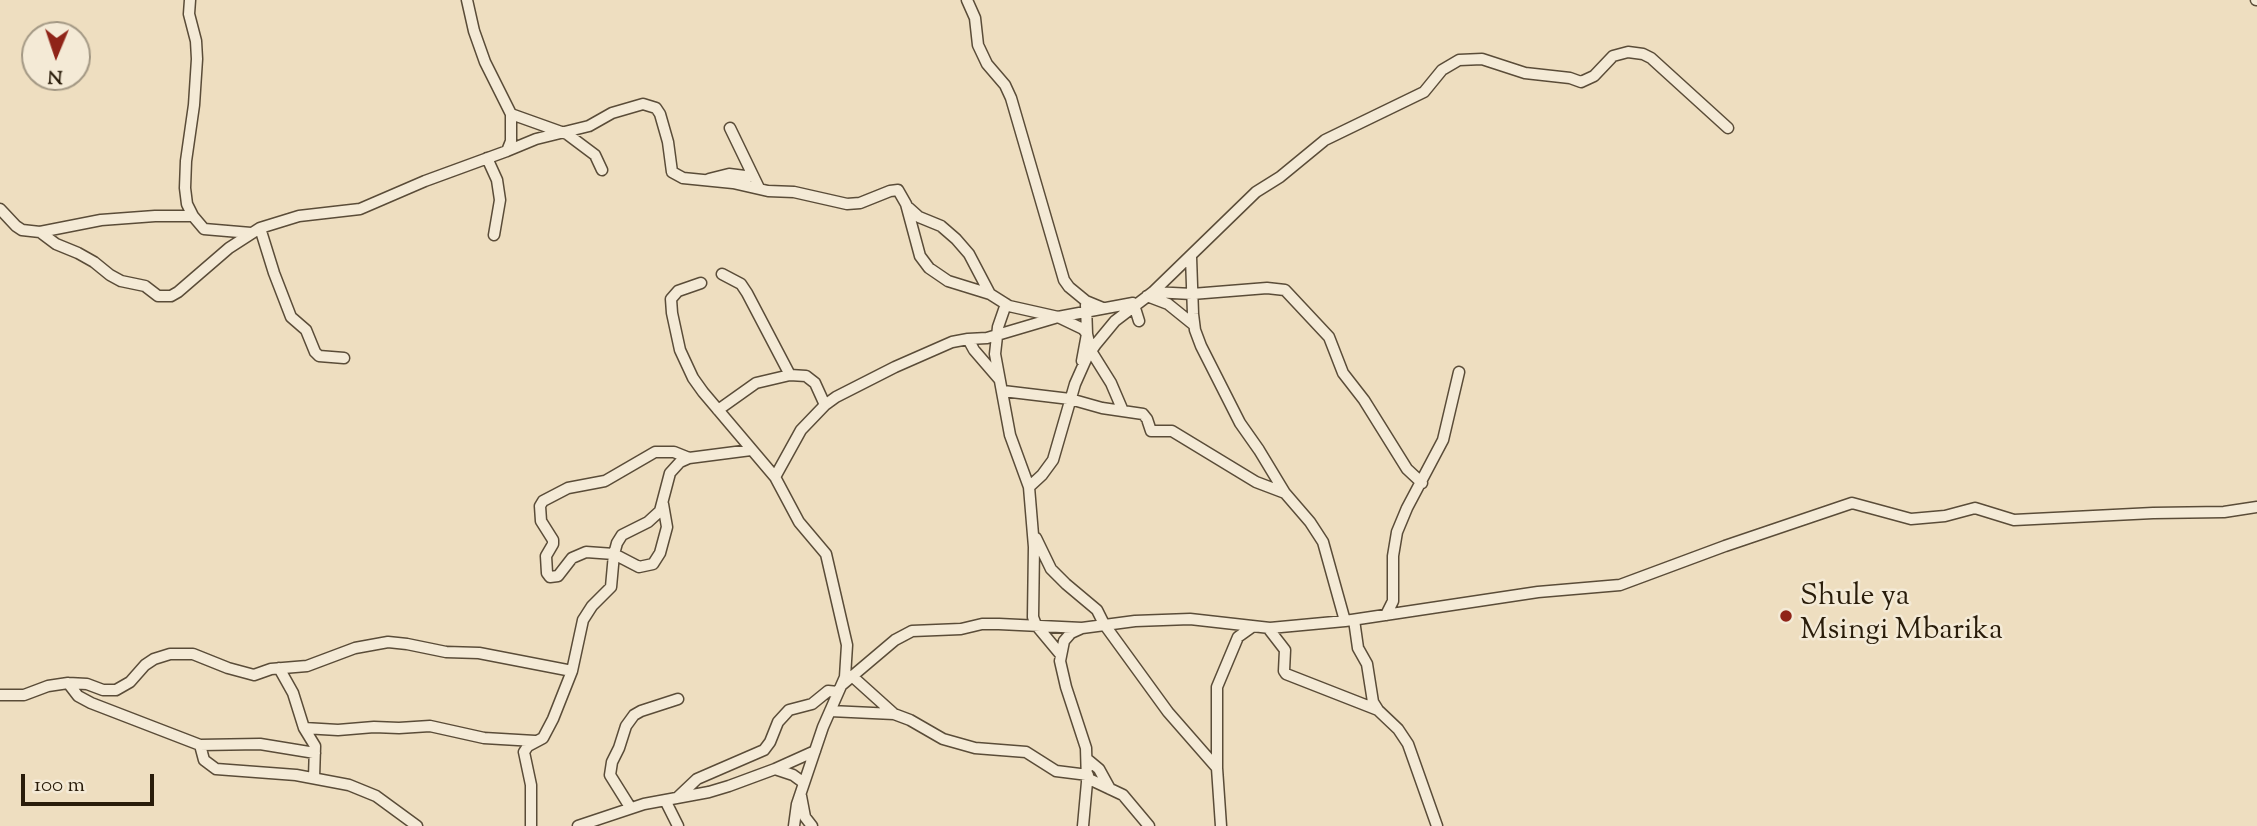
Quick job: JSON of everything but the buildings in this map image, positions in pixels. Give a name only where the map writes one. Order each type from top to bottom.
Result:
[{"type":"street","points":[[190,0],[189,14],[196,41],[197,59],[185,188],[187,204],[204,229],[256,231]]},
{"type":"street","points":[[467,0],[485,62],[511,114],[507,151]]},
{"type":"street","points":[[967,0],[975,18],[978,45],[987,64],[1011,98],[1064,280],[1086,306],[1087,334],[1082,368]]},
{"type":"street","points":[[1029,487],[1047,470],[1053,460],[1070,399],[1082,368],[1091,351],[1115,321],[1191,257],[1250,197],[1325,140],[1424,92],[1442,70],[1459,60],[1482,59],[1525,74],[1570,78],[1581,82],[1594,76],[1612,56],[1628,52],[1643,54],[1651,58],[1728,128]]},
{"type":"street","points":[[40,232],[56,244],[94,262],[121,281],[145,286],[158,296],[167,296],[178,292],[229,248],[256,231],[299,216],[360,209],[536,139],[589,127],[612,113],[650,104],[656,108],[663,123],[671,172],[683,178],[813,195],[847,204],[860,203],[898,190],[906,204],[919,217],[941,226],[956,239],[969,254],[990,294]]},
{"type":"street","points":[[511,114],[562,133],[595,155],[602,170]]},
{"type":"street","points":[[730,128],[759,188]]},
{"type":"street","points":[[487,158],[497,180],[500,201],[494,235]]},
{"type":"street","points":[[705,180],[729,174],[753,177]]},
{"type":"street","points":[[906,204],[920,256],[929,268],[956,284],[990,294],[1006,304],[1058,317],[1083,329],[1091,351],[1111,383],[1124,411]]},
{"type":"street","points":[[0,209],[22,230],[40,232],[101,220],[193,216]]},
{"type":"street","points":[[256,231],[291,317],[306,330],[315,352],[318,356],[344,358]]},
{"type":"street","points":[[1191,257],[1194,325],[1200,346],[1240,424],[1285,493],[1311,522],[1323,542],[1349,621],[1367,664],[1373,702],[1408,744],[1437,826]]},
{"type":"street","points":[[722,274],[741,284],[790,375]]},
{"type":"street","points":[[701,283],[678,291],[672,296],[671,313],[684,360],[693,378],[775,477],[799,522],[826,554],[847,645],[846,671],[815,751],[791,824]]},
{"type":"street","points":[[775,477],[801,430],[825,405],[895,367],[952,342],[984,339],[1086,306],[1103,309],[1143,299],[1267,288],[1285,290],[1329,337],[1343,373],[1362,397],[1407,469],[1422,483]]},
{"type":"street","points":[[1139,321],[1143,299]]},
{"type":"street","points":[[1143,299],[1168,304],[1194,325]]},
{"type":"street","points":[[1000,380],[995,354],[996,335],[1006,304]]},
{"type":"street","points":[[968,339],[1007,392],[1010,435],[1029,487],[1035,553],[1032,603],[1036,625],[1061,655]]},
{"type":"street","points":[[1386,615],[1393,601],[1395,539],[1401,521],[1444,439],[1459,372]]},
{"type":"street","points":[[718,410],[756,383],[790,375],[806,376],[816,383],[825,405]]},
{"type":"street","points":[[1007,392],[1070,399],[1102,408],[1143,414],[1151,431],[1172,431],[1258,482],[1285,493]]},
{"type":"street","points":[[531,826],[531,785],[525,748],[547,734],[572,671],[583,620],[592,606],[611,587],[614,554],[622,536],[655,516],[663,504],[670,473],[680,462],[689,458],[751,450]]},
{"type":"street","points":[[663,504],[667,527],[660,553],[653,564],[639,567],[614,554],[598,552],[572,558],[558,576],[550,576],[545,566],[545,556],[553,540],[541,521],[540,506],[543,501],[568,488],[605,481],[655,452],[674,452],[689,458]]},
{"type":"street","points":[[678,797],[696,779],[764,750],[778,722],[789,710],[812,704],[828,691],[840,688],[895,640],[909,632],[961,629],[982,624],[1082,628],[1104,624],[1190,619],[1268,628],[1349,621],[1538,592],[1620,585],[1852,503],[1906,518],[1945,516],[1975,508],[2014,520],[2224,512],[2257,507]]},
{"type":"street","points":[[1033,531],[1051,569],[1090,602],[1168,712],[1217,768]]},
{"type":"street","points":[[1221,826],[1217,768],[1217,687],[1238,637],[1252,627]]},
{"type":"street","points":[[1082,628],[1064,641],[1061,655],[1062,673],[1086,748],[1088,776],[1083,826]]},
{"type":"street","points":[[1268,628],[1285,650],[1285,673],[1378,710]]},
{"type":"street","points":[[0,695],[24,695],[48,686],[68,683],[116,690],[131,682],[145,665],[154,659],[183,653],[254,675],[266,670],[307,666],[367,645],[388,642],[446,652],[479,653],[572,671]]},
{"type":"street","points":[[279,668],[293,693],[304,728],[315,746],[314,778]]},
{"type":"street","points":[[853,677],[894,713],[911,720],[939,738],[975,748],[1026,752],[1055,771],[1088,776],[1123,795],[1149,826]]},
{"type":"street","points":[[68,683],[78,696],[91,703],[200,745],[260,744],[315,752]]},
{"type":"street","points":[[630,807],[610,775],[611,762],[626,726],[634,715],[641,711],[678,699]]},
{"type":"street","points":[[830,711],[894,713]]},
{"type":"street","points":[[304,728],[338,730],[374,726],[430,726],[484,738],[539,741]]},
{"type":"street","points":[[510,740],[524,754]]},
{"type":"street","points":[[200,745],[204,760],[216,769],[296,775],[349,785],[364,790],[417,826]]},
{"type":"street","points":[[578,826],[630,807],[719,789],[815,751]]},
{"type":"street","points":[[1087,760],[1099,769],[1111,789]]},
{"type":"street","points":[[775,769],[793,775],[803,788],[802,807],[812,826]]},
{"type":"street","points":[[665,800],[678,826]]},
{"type":"place","name":"Shule ya Msingi Mbarika","points":[[1786,616]]}]
